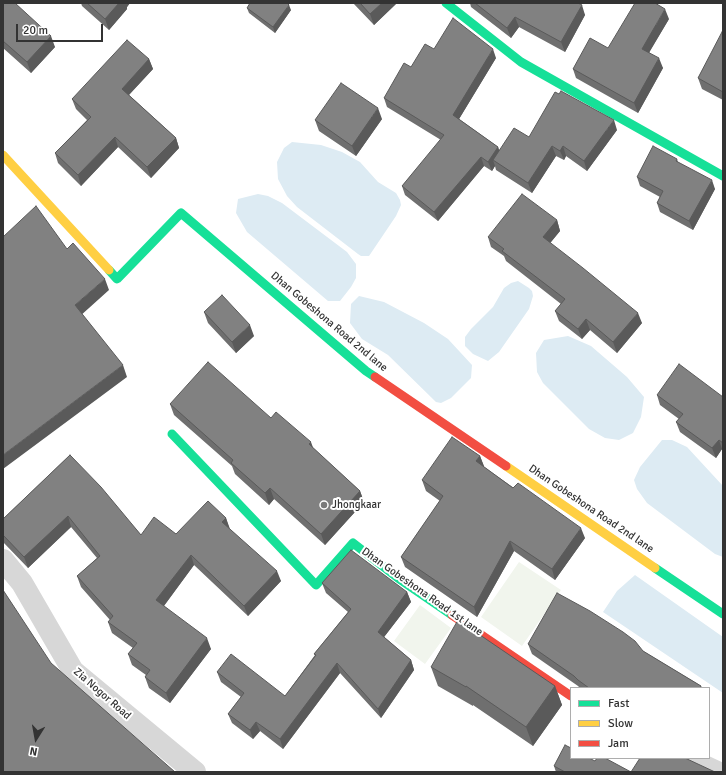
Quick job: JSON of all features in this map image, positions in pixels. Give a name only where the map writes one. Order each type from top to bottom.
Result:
[{"type":"street","points":[[446,3],[522,62],[723,176]]},
{"type":"street","name":"Dhan Gobeshona Road 2nd lane","points":[[3,155],[117,279],[181,213],[366,371],[723,614]]},
{"type":"street","name":"Dhan Gobeshona Road 1st lane","points":[[172,434],[316,585],[353,543],[398,578],[570,695]]},
{"type":"street","name":"Zia Nogor Road","points":[[3,560],[13,587],[73,671],[195,772]]},
{"type":"street","points":[[689,759],[717,772]]},
{"type":"shaded area","points":[[292,142],[321,145],[342,152],[360,162],[378,182],[396,193],[401,205],[396,216],[369,256],[361,256],[358,254],[297,207],[287,196],[278,179],[277,162],[284,148]]},
{"type":"shaded area","points":[[258,194],[268,196],[282,203],[347,252],[356,264],[356,278],[340,301],[328,301],[247,232],[236,213],[238,199]]},
{"type":"shaded area","points":[[518,281],[532,291],[533,296],[529,309],[499,352],[488,361],[473,354],[465,346],[465,337],[493,307],[504,288],[511,283]]},
{"type":"shaded area","points":[[359,296],[384,302],[424,323],[448,339],[472,365],[471,378],[451,398],[441,403],[436,402],[388,355],[362,339],[350,323],[351,304]]},
{"type":"shaded area","points":[[568,336],[591,346],[627,377],[644,397],[641,417],[633,433],[619,440],[605,438],[589,429],[543,383],[537,372],[536,353],[544,340]]},
{"type":"shaded area","points":[[662,440],[672,440],[687,447],[723,486],[723,557],[715,554],[647,503],[637,489],[634,480],[640,467]]},
{"type":"shaded area","points":[[519,562],[561,590],[522,646],[481,617]]},
{"type":"shaded area","points":[[635,575],[723,637],[723,693],[603,612],[617,591]]},
{"type":"shaded area","points":[[420,605],[451,628],[425,664],[394,641]]},
{"type":"building","points":[[3,3],[15,3],[51,36],[27,62],[3,41]]},
{"type":"building","points":[[87,3],[119,3],[105,19]]},
{"type":"building","points":[[250,3],[287,3],[289,5],[273,27],[247,8]]},
{"type":"building","points":[[360,3],[382,3],[370,14]]},
{"type":"building","points":[[475,3],[578,3],[582,5],[561,42],[515,17],[507,28]]},
{"type":"building","points":[[635,3],[655,3],[665,9],[642,49],[659,58],[634,103],[573,69],[590,38],[608,48]]},
{"type":"building","points":[[453,18],[493,49],[453,115],[498,147],[488,162],[481,157],[434,212],[402,186],[444,135],[384,98],[404,63],[411,67],[425,44],[434,49]]},
{"type":"building","points":[[722,32],[723,33],[723,92],[698,78]]},
{"type":"building","points":[[127,40],[149,59],[122,89],[176,138],[147,167],[115,137],[78,175],[55,153],[91,117],[72,99]]},
{"type":"building","points":[[341,83],[378,108],[352,146],[315,120]]},
{"type":"building","points":[[561,91],[614,120],[584,161],[563,146],[560,151],[552,146],[528,183],[493,160],[514,128],[529,137],[555,92],[559,94]]},
{"type":"building","points":[[653,146],[677,159],[676,161],[712,180],[689,221],[657,203],[663,191],[637,177]]},
{"type":"building","points":[[522,194],[557,220],[543,237],[638,313],[613,342],[586,319],[578,329],[555,311],[565,299],[502,251],[504,249],[488,237]]},
{"type":"building","points":[[36,206],[67,249],[73,243],[105,279],[75,305],[123,365],[3,455],[3,237]]},
{"type":"building","points":[[222,295],[250,325],[232,342],[204,312]]},
{"type":"building","points":[[208,362],[271,418],[276,412],[311,442],[309,444],[360,491],[321,534],[270,488],[265,493],[231,463],[233,460],[170,404]]},
{"type":"building","points":[[679,364],[723,397],[723,443],[719,440],[712,448],[676,422],[683,414],[657,395]]},
{"type":"building","points":[[452,437],[480,456],[476,461],[513,488],[518,483],[581,528],[552,569],[510,541],[474,607],[401,557],[443,496],[422,480]]},
{"type":"building","points":[[70,455],[101,487],[141,535],[154,517],[176,534],[208,501],[226,518],[222,522],[277,571],[244,606],[191,555],[156,600],[207,638],[166,693],[145,677],[150,670],[128,654],[137,643],[108,622],[113,616],[77,576],[100,556],[68,516],[24,557],[3,535],[3,519]]},
{"type":"building","points":[[351,550],[407,592],[378,632],[411,660],[378,709],[337,663],[280,739],[256,722],[250,730],[228,714],[244,693],[217,672],[231,654],[285,696],[316,655],[314,654],[351,609],[322,583]]},
{"type":"building","points":[[3,590],[51,663],[175,772],[3,772]]},
{"type":"building","points":[[557,593],[590,611],[623,632],[635,641],[643,651],[701,686],[588,687],[528,644]]},
{"type":"building","points":[[458,620],[555,686],[526,727],[466,686],[431,667]]},
{"type":"building","points":[[565,745],[570,748],[570,759],[591,759],[595,761],[596,759],[607,759],[631,772],[565,772],[554,766]]},
{"type":"building","points":[[639,759],[687,759],[715,772],[631,772]]},
{"type":"traffic: fast","points":[[446,3],[521,62],[723,176]]},
{"type":"traffic: fast","points":[[109,270],[117,279],[181,213],[366,371],[375,377]]},
{"type":"traffic: fast","points":[[172,434],[316,585],[353,543],[398,578],[452,615]]},
{"type":"traffic: fast","points":[[655,568],[723,614]]},
{"type":"traffic: slow","points":[[3,155],[109,270]]},
{"type":"traffic: slow","points":[[506,466],[655,568]]},
{"type":"traffic: jam","points":[[375,377],[506,466]]},
{"type":"traffic: jam","points":[[452,615],[570,695]]},
{"type":"place","name":"Jhongkaar","points":[[324,505]]}]
